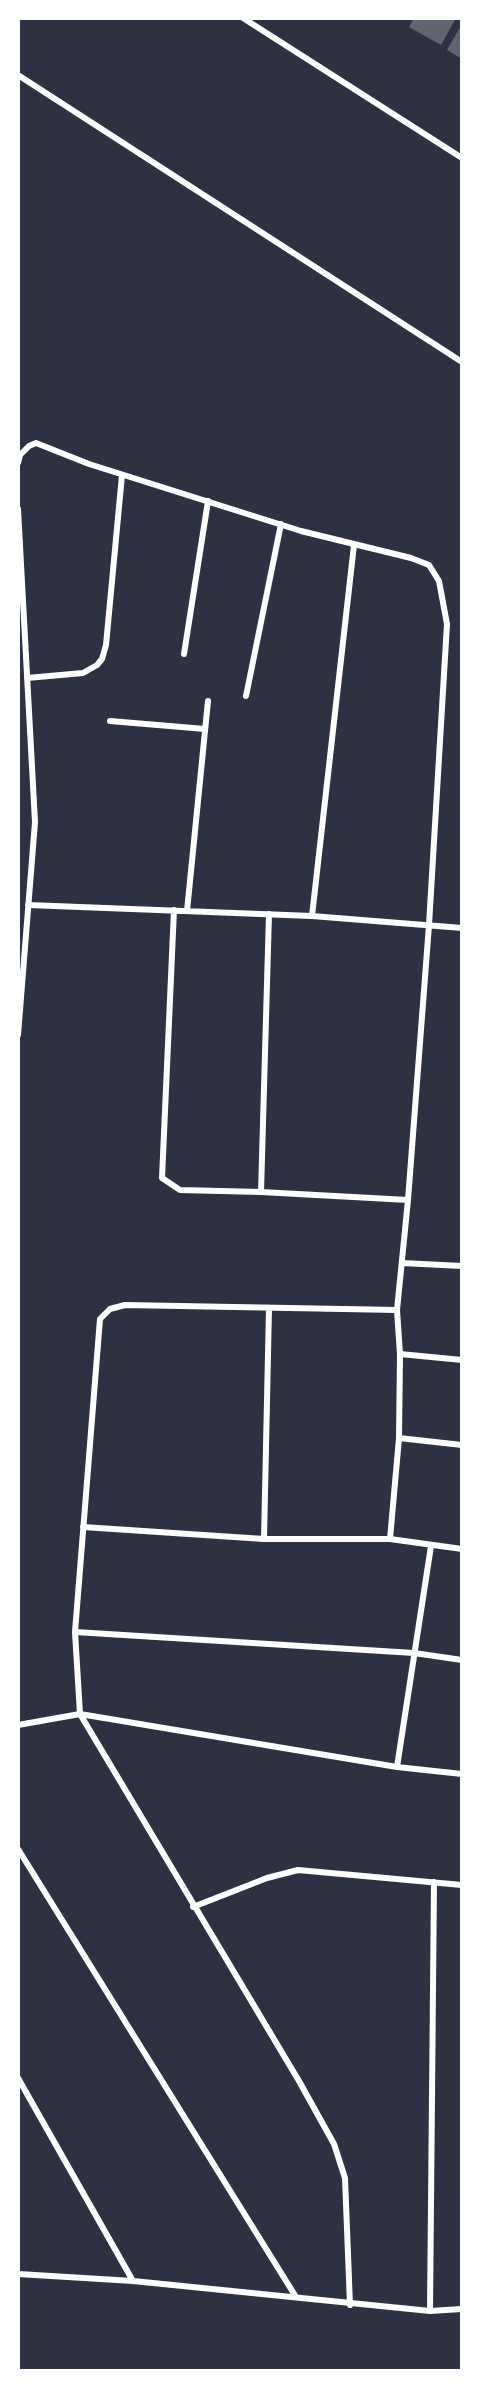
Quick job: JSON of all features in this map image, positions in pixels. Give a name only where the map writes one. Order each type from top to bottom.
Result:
[{"type":"street","points":[[243,18],[462,158]]},
{"type":"street","points":[[18,75],[462,363]]},
{"type":"street","points":[[18,463],[20,455],[36,443],[122,475],[281,524],[354,546],[411,558],[429,565],[439,581],[447,624],[429,925],[408,1200],[397,1310],[400,1354],[399,1437],[390,1539]]},
{"type":"street","points":[[27,678],[83,674],[97,665],[102,658],[106,645],[122,475]]},
{"type":"street","points":[[184,654],[208,501]]},
{"type":"street","points":[[18,509],[35,822],[18,1035]]},
{"type":"street","points":[[246,696],[281,524]]},
{"type":"street","points":[[312,916],[354,546]]},
{"type":"street","points":[[187,911],[208,701]]},
{"type":"street","points":[[110,721],[205,729]]},
{"type":"street","points":[[28,904],[312,916],[462,928]]},
{"type":"street","points":[[174,910],[162,1178],[180,1190],[408,1200]]},
{"type":"street","points":[[261,1192],[269,914]]},
{"type":"street","points":[[402,1263],[462,1266]]},
{"type":"street","points":[[350,2305],[345,2178],[334,2144],[299,2081],[80,1714],[75,1632],[100,1319],[110,1309],[125,1305],[397,1310]]},
{"type":"street","points":[[264,1539],[269,1308]]},
{"type":"street","points":[[400,1354],[462,1360]]},
{"type":"street","points":[[399,1437],[462,1445]]},
{"type":"street","points":[[83,1527],[264,1539],[390,1539],[462,1549]]},
{"type":"street","points":[[397,1767],[431,1546]]},
{"type":"street","points":[[75,1632],[414,1653],[462,1660]]},
{"type":"street","points":[[18,1725],[80,1714],[397,1767],[462,1773]]},
{"type":"street","points":[[18,1849],[296,2296]]},
{"type":"street","points":[[193,1906],[267,1878],[298,1870],[462,1885]]},
{"type":"street","points":[[430,2312],[434,1882]]},
{"type":"street","points":[[18,2078],[133,2281]]},
{"type":"street","points":[[18,2274],[133,2281],[296,2296],[350,2305],[430,2312],[462,2309]]},
{"type":"building","points":[[414,18],[456,18],[441,45],[409,27]]},
{"type":"building","points":[[462,24],[462,59],[447,50]]}]
